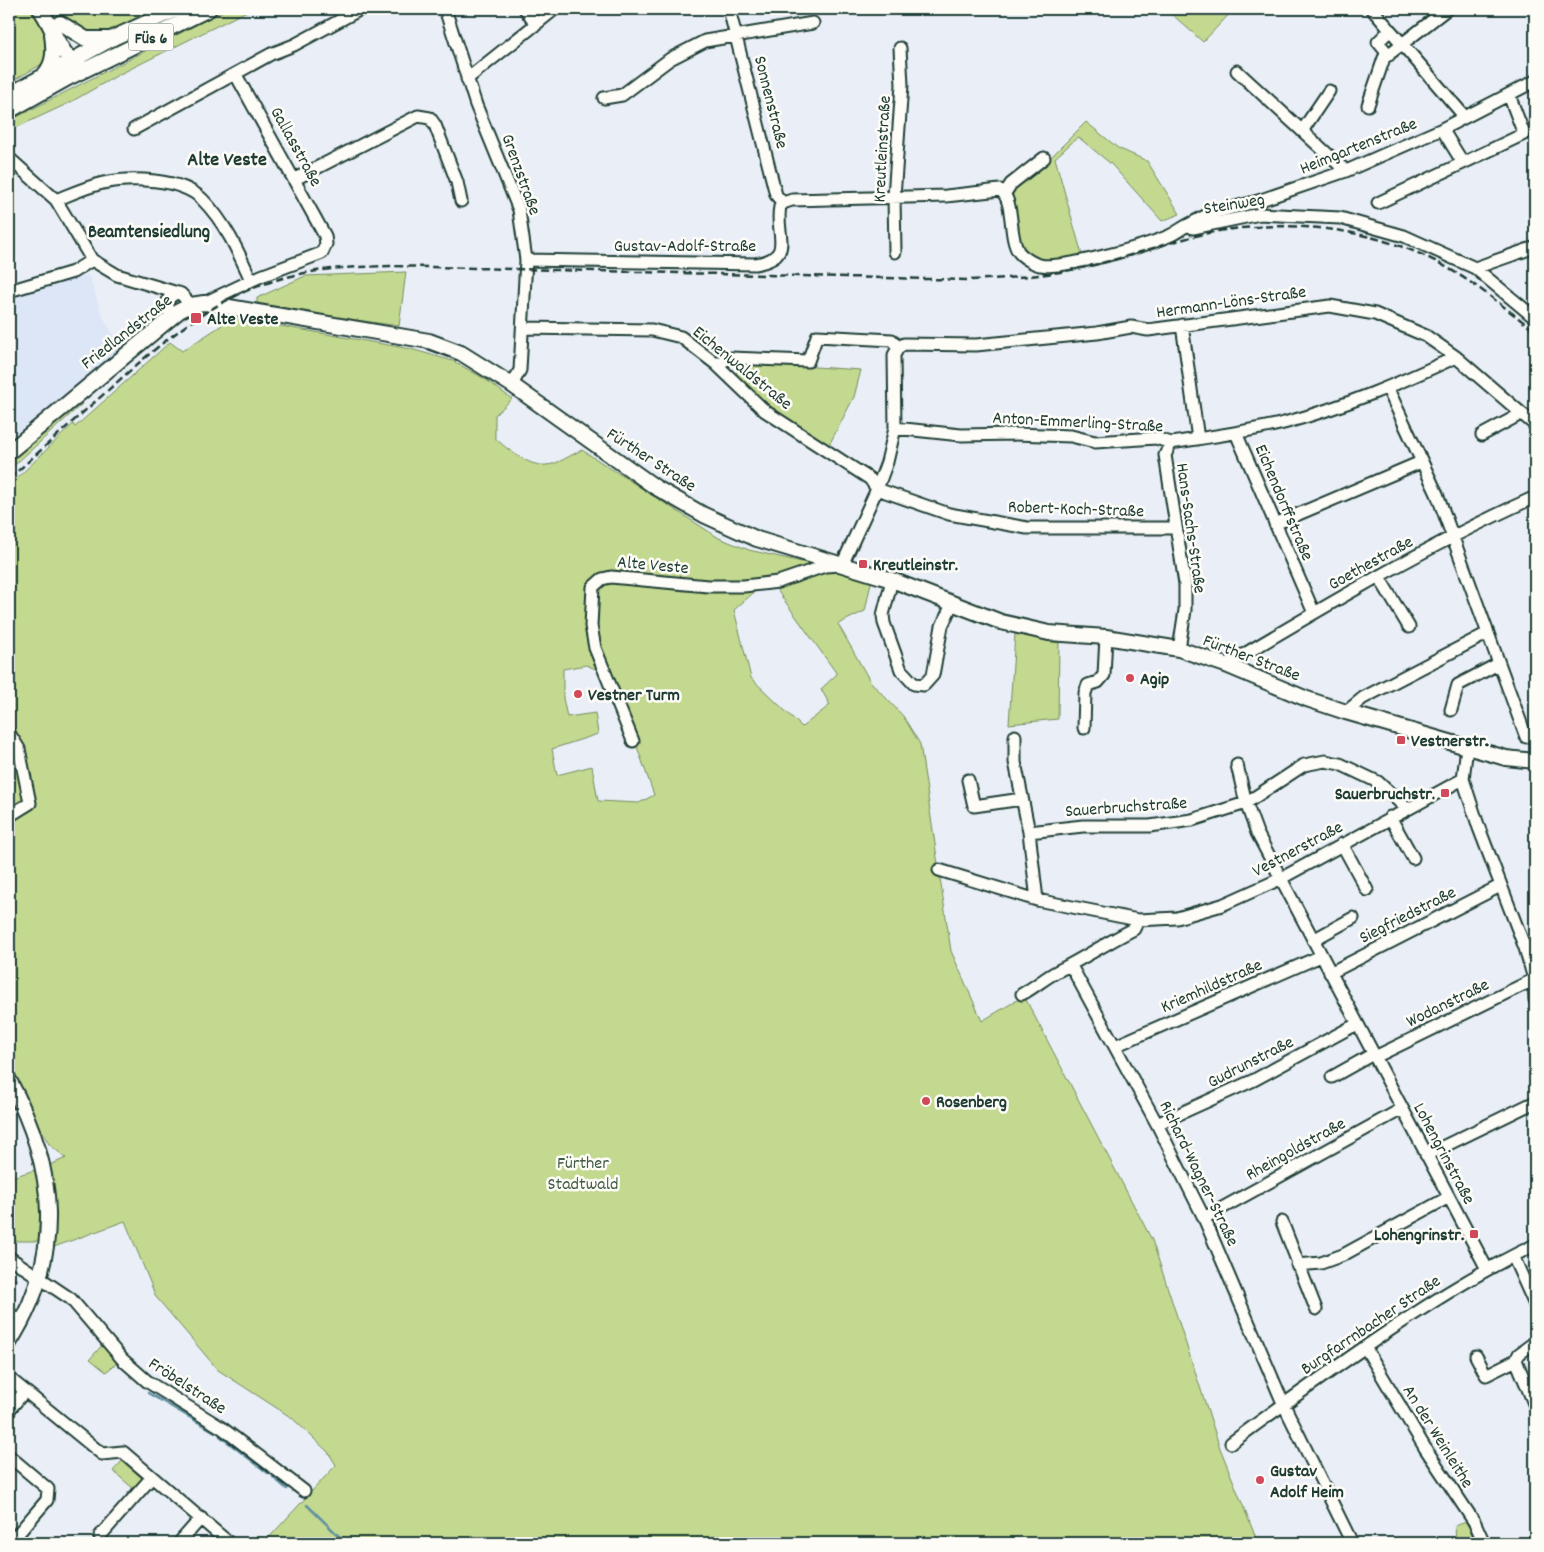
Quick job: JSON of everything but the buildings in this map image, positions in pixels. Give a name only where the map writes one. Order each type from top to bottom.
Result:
[{"type":"main road","points":[[40,9],[74,49],[72,61],[84,67],[93,66]]},
{"type":"main road","points":[[9,95],[48,71],[52,60],[56,26],[48,9]]},
{"type":"main road","name":"FÜs 6","points":[[41,77],[115,37],[177,9]]},
{"type":"main road","name":"FÜs 6","points":[[93,66],[210,9]]},
{"type":"main road","points":[[56,26],[86,39],[104,40],[115,37]]},
{"type":"main road","points":[[9,111],[93,66]]},
{"type":"main road","name":"Friedlandstraße","points":[[9,452],[171,316],[197,304]]},
{"type":"main road","name":"Fürther Straße","points":[[197,304],[408,337],[446,346],[462,353],[512,385],[655,487],[704,515],[757,539],[892,580],[1001,622],[1048,633],[1106,637],[1179,649],[1226,665],[1302,697],[1346,712],[1467,748],[1506,758],[1535,762]]},
{"type":"main road","points":[[9,1080],[23,1106],[38,1143],[45,1173],[49,1221],[47,1249],[39,1279],[20,1325],[9,1343]]},
{"type":"street","points":[[134,129],[236,75],[282,48],[294,45],[362,9]]},
{"type":"street","name":"Grenzstraße","points":[[445,9],[467,80],[520,210],[526,260],[523,328],[520,370],[512,385]]},
{"type":"street","points":[[525,9],[536,25]]},
{"type":"street","points":[[467,80],[555,9]]},
{"type":"street","name":"Sonnenstraße","points":[[729,9],[737,34],[776,195],[783,203]]},
{"type":"street","points":[[1372,9],[1465,117]]},
{"type":"street","points":[[1368,105],[1382,62],[1447,9]]},
{"type":"street","points":[[604,98],[622,95],[670,59],[705,41],[737,34],[813,23]]},
{"type":"street","points":[[1389,55],[1378,42],[1390,30]]},
{"type":"street","name":"Kreutleinstraße","points":[[895,252],[894,197],[902,85],[900,48]]},
{"type":"street","points":[[1237,71],[1346,171]]},
{"type":"street","name":"Gallasstraße","points":[[236,75],[325,236]]},
{"type":"street","name":"Heimgartenstraße","points":[[1188,225],[1209,214],[1258,201],[1346,171],[1442,129],[1535,81]]},
{"type":"street","points":[[1302,131],[1329,91]]},
{"type":"street","points":[[1378,203],[1524,134],[1509,95]]},
{"type":"street","points":[[295,179],[418,116],[430,118],[458,182],[461,201]]},
{"type":"street","points":[[1442,129],[1462,163]]},
{"type":"street","points":[[9,158],[56,200],[92,260],[117,275],[179,293],[197,304]]},
{"type":"street","points":[[783,203],[792,200],[946,196],[1002,191],[1044,158]]},
{"type":"street","points":[[56,200],[102,183],[125,180],[155,182],[183,187],[200,198],[217,217],[232,238],[252,280]]},
{"type":"street","name":"Steinweg","points":[[1002,191],[1008,200],[1013,240],[1019,253],[1040,265],[1076,262],[1139,246],[1173,234],[1188,225],[1193,228],[1260,214],[1340,218],[1404,236],[1475,268],[1535,318]]},
{"type":"street","points":[[1258,201],[1260,214]]},
{"type":"street","name":"Gustav-Adolf-Straße","points":[[526,260],[705,265],[769,262],[777,255],[782,246],[778,212],[783,203]]},
{"type":"street","name":"Friedlandstraße","points":[[197,304],[322,253],[326,244],[325,236]]},
{"type":"street","points":[[1475,268],[1535,247]]},
{"type":"street","points":[[9,291],[73,272],[92,260]]},
{"type":"street","points":[[154,286],[164,295],[171,316]]},
{"type":"street","points":[[167,301],[171,295],[179,293]]},
{"type":"street","name":"Hermann-Löns-Straße","points":[[716,364],[731,358],[808,361],[817,336],[895,344],[976,345],[1097,333],[1131,326],[1148,330],[1330,306],[1376,314],[1426,336],[1456,357],[1535,425]]},
{"type":"street","points":[[1182,325],[1198,439]]},
{"type":"street","name":"Eichenwaldstraße","points":[[523,328],[652,330],[681,337],[716,364],[765,411],[841,461]]},
{"type":"street","points":[[842,565],[877,489],[887,462],[895,428],[895,344]]},
{"type":"street","name":"Anton-Emmerling-Straße","points":[[895,428],[962,435],[1015,434],[1075,437],[1095,442],[1156,438],[1171,443],[1283,423],[1388,388],[1456,357]]},
{"type":"street","points":[[1388,388],[1437,494],[1526,737]]},
{"type":"street","points":[[1482,435],[1521,414]]},
{"type":"street","name":"Eichendorffstraße","points":[[1236,432],[1314,613]]},
{"type":"street","name":"Hans-Sachs-Straße","points":[[1171,443],[1165,455],[1185,584],[1185,610],[1179,649]]},
{"type":"street","name":"Robert-Koch-Straße","points":[[841,461],[870,480],[877,489],[949,514],[1028,528],[1176,528]]},
{"type":"street","points":[[1276,524],[1421,462]]},
{"type":"street","name":"Goethestraße","points":[[1226,665],[1314,613],[1453,536],[1535,497]]},
{"type":"street","name":"Alte Veste","points":[[633,741],[594,648],[591,626],[593,587],[602,579],[611,577],[708,586],[744,586],[778,582],[825,566],[842,565]]},
{"type":"street","points":[[1380,577],[1409,627]]},
{"type":"street","points":[[892,580],[883,615],[884,623],[901,670],[914,684],[928,683],[934,675],[935,657],[942,626],[953,602]]},
{"type":"street","points":[[1346,712],[1363,698],[1488,633]]},
{"type":"street","points":[[1084,728],[1085,693],[1088,685],[1098,682],[1104,675],[1106,637]]},
{"type":"street","points":[[1451,710],[1458,685],[1498,664]]},
{"type":"street","points":[[9,733],[19,749],[30,803],[9,816]]},
{"type":"street","points":[[1016,736],[1016,762],[1029,832],[1037,900]]},
{"type":"street","points":[[1467,748],[1463,779],[1500,886],[1525,948],[1534,979],[1535,1000]]},
{"type":"street","name":"Sauerbruchstraße","points":[[1029,832],[1083,826],[1166,824],[1192,820],[1246,803],[1304,765],[1325,761],[1340,764],[1378,782],[1406,808]]},
{"type":"street","name":"Lohengrinstraße","points":[[1237,765],[1246,803],[1257,833],[1487,1268]]},
{"type":"street","name":"Vestnerstraße","points":[[939,870],[1037,900],[1138,920],[1176,918],[1222,905],[1280,879],[1406,808],[1463,779]]},
{"type":"street","points":[[968,780],[974,806],[1022,799]]},
{"type":"street","points":[[1390,817],[1413,858]]},
{"type":"street","points":[[1342,844],[1367,890]]},
{"type":"street","name":"Siegfriedstraße","points":[[1330,973],[1500,886]]},
{"type":"street","points":[[1313,940],[1353,918]]},
{"type":"street","points":[[1022,994],[1058,971],[1071,966],[1081,957],[1134,929],[1138,920]]},
{"type":"street","name":"Kriemhildstraße","points":[[1115,1046],[1321,956]]},
{"type":"street","name":"Richard-Wagner-Straße","points":[[1071,966],[1157,1124],[1204,1218],[1283,1403],[1352,1543]]},
{"type":"street","name":"Wodanstraße","points":[[1374,1055],[1534,979]]},
{"type":"street","name":"Gudrunstraße","points":[[1157,1124],[1254,1080],[1357,1024]]},
{"type":"street","points":[[1332,1077],[1374,1055]]},
{"type":"street","points":[[1426,1154],[1535,1102]]},
{"type":"street","name":"Rheingoldstraße","points":[[1204,1218],[1402,1109]]},
{"type":"street","points":[[1297,1265],[1321,1262],[1343,1255],[1449,1197]]},
{"type":"street","points":[[1282,1222],[1297,1265],[1316,1309]]},
{"type":"street","name":"Burgfarrnbacher Straße","points":[[1231,1443],[1283,1403],[1427,1305],[1487,1268],[1535,1245]]},
{"type":"street","name":"Fröbelstraße","points":[[9,1254],[39,1279],[71,1299],[123,1360],[148,1382],[222,1428],[304,1491]]},
{"type":"street","points":[[1513,1256],[1535,1306]]},
{"type":"street","points":[[9,1312],[20,1325]]},
{"type":"street","points":[[1476,1356],[1486,1375],[1516,1360],[1519,1354],[1535,1342]]},
{"type":"street","name":"An der Weinleithe","points":[[1364,1347],[1425,1448],[1475,1523],[1484,1543]]},
{"type":"street","points":[[1516,1360],[1535,1406]]},
{"type":"street","points":[[9,1378],[102,1454],[123,1452],[230,1543]]},
{"type":"street","points":[[9,1410],[25,1391]]},
{"type":"street","points":[[9,1456],[48,1489],[47,1500],[10,1543]]},
{"type":"street","points":[[100,1536],[152,1477]]},
{"type":"street","points":[[179,1543],[201,1518]]},
{"type":"shaded area","points":[[89,275],[102,315],[121,348],[41,417],[9,438],[9,298],[12,294],[30,287]]},
{"type":"green space","points":[[9,9],[31,9],[48,36],[49,60],[9,83]]},
{"type":"green space","points":[[57,9],[156,9],[115,29],[93,34],[72,27]]},
{"type":"green space","points":[[227,9],[251,9],[118,75],[69,103],[9,131],[9,121]]},
{"type":"green space","points":[[1166,9],[1234,9],[1203,42]]},
{"type":"green space","points":[[1086,122],[1118,148],[1147,161],[1180,214],[1162,221],[1111,164],[1078,137],[1055,158],[1082,255],[1041,261],[1022,251],[1017,240],[1011,198],[1018,184],[1046,162]]},
{"type":"green space","points":[[406,272],[399,326],[257,306],[257,298],[305,276]]},
{"type":"green space","name":"Fürther Stadtwald","points":[[224,316],[411,349],[453,361],[485,379],[512,399],[495,415],[495,438],[512,452],[526,460],[539,465],[550,465],[582,450],[719,538],[749,550],[872,578],[865,611],[838,624],[870,681],[903,716],[920,744],[951,951],[982,1021],[1024,996],[1152,1240],[1220,1448],[1258,1543],[264,1543],[336,1465],[328,1452],[292,1418],[218,1370],[156,1297],[125,1221],[54,1247],[54,1204],[50,1165],[66,1158],[49,1144],[9,1072],[9,486],[73,424],[75,427],[170,342],[182,351],[222,325]],"holes":[[[769,579],[837,674],[821,689],[830,705],[802,727],[751,678],[734,610]],[[586,665],[612,676],[654,795],[639,803],[598,801],[592,766],[557,775],[552,749],[598,734],[595,713],[567,717],[563,698],[563,669]]]},
{"type":"green space","points":[[739,362],[861,370],[854,397],[828,447],[791,425],[735,379]]},
{"type":"green space","points":[[79,400],[82,404],[9,470],[9,455]]},
{"type":"green space","points":[[1015,634],[1059,643],[1058,719],[1009,724]]},
{"type":"green space","points":[[38,1169],[41,1204],[38,1241],[12,1241],[9,1236],[9,1178]]},
{"type":"green space","points":[[103,1344],[118,1362],[106,1372],[90,1359]]},
{"type":"green space","points":[[122,1461],[144,1480],[135,1490],[113,1471]]},
{"type":"green space","points":[[1466,1522],[1476,1543],[1456,1543],[1455,1526]]},
{"type":"waterway","points":[[9,1277],[16,1280]]},
{"type":"waterway","points":[[148,1393],[215,1432]]},
{"type":"waterway","points":[[220,1436],[268,1473]]},
{"type":"waterway","points":[[273,1477],[287,1489]]},
{"type":"waterway","points":[[307,1505],[346,1543]]},
{"type":"railway","points":[[9,479],[151,352],[199,317],[251,289],[280,279],[311,272],[350,267],[390,266],[969,280],[1059,272],[1106,262],[1191,237],[1225,230],[1252,227],[1307,227],[1362,235],[1414,251],[1464,278],[1535,331]]},
{"type":"place","name":"Alte Veste","points":[[196,318]]},
{"type":"place","name":"Kreutleinstr.","points":[[863,564]]},
{"type":"place","name":"Agip","points":[[1130,678]]},
{"type":"place","name":"Vestner Turm","points":[[578,694]]},
{"type":"place","name":"Vestnerstr.","points":[[1401,740]]},
{"type":"place","name":"Sauerbruchstr.","points":[[1445,793]]},
{"type":"place","name":"Rosenberg","points":[[926,1101]]},
{"type":"place","name":"Lohengrinstr.","points":[[1474,1234]]},
{"type":"place","name":"Gustav Adolf Heim","points":[[1260,1480]]},
{"type":"district","name":"Alte Veste","points":[[227,158]]},
{"type":"district","name":"Beamtensiedlung","points":[[149,230]]}]
